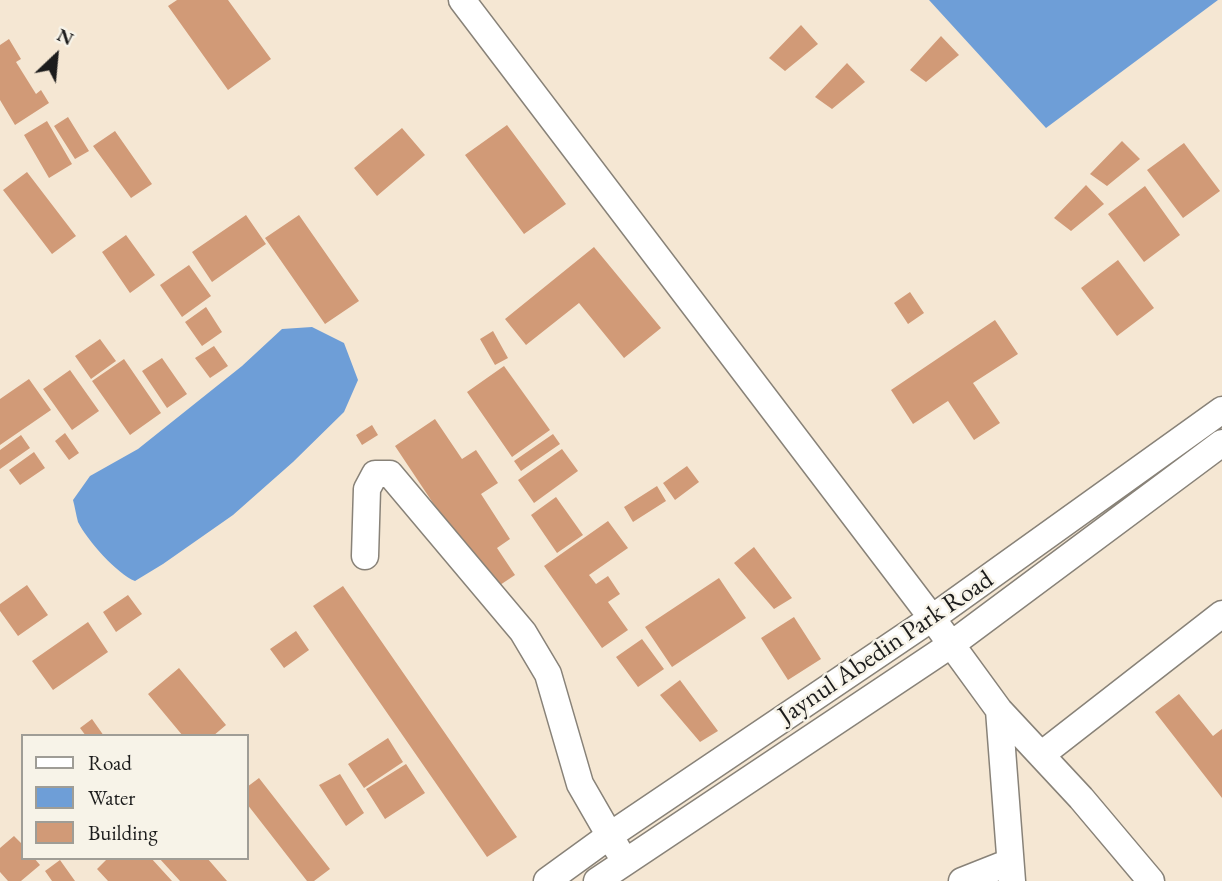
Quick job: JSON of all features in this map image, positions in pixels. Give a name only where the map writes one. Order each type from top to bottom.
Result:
[{"type":"street","points":[[462,0],[952,644],[999,710],[1081,798],[1151,881]]},
{"type":"street","name":"Jaynul Abedin Park Road","points":[[547,881],[609,836],[932,618],[1222,410]]},
{"type":"street","name":"Jaynul Abedin Park Road","points":[[597,881],[952,644],[1222,443]]},
{"type":"street","points":[[365,556],[367,489],[375,474],[390,474],[523,632],[548,674],[580,784],[625,861]]},
{"type":"street","points":[[1041,755],[1222,614]]},
{"type":"street","points":[[962,881],[1011,871],[999,710]]},
{"type":"water","points":[[929,0],[1218,0],[1046,128]]},
{"type":"water","points":[[312,327],[344,343],[358,380],[344,412],[233,515],[163,564],[135,581],[111,564],[78,522],[73,500],[90,476],[138,449],[242,366],[282,329]]},
{"type":"building","points":[[177,0],[228,0],[271,59],[228,90],[168,6]]},
{"type":"building","points":[[801,25],[818,44],[785,71],[769,58]]},
{"type":"building","points":[[941,36],[959,55],[926,82],[910,70]]},
{"type":"building","points":[[9,39],[21,59],[16,62],[36,94],[41,90],[49,103],[15,125],[0,100],[0,45]]},
{"type":"building","points":[[847,63],[865,82],[832,109],[815,97]]},
{"type":"building","points":[[68,117],[89,151],[75,159],[54,126]]},
{"type":"building","points":[[47,121],[72,164],[49,178],[24,135]]},
{"type":"building","points":[[507,125],[566,204],[524,234],[465,155]]},
{"type":"building","points":[[402,128],[425,155],[377,196],[354,168]]},
{"type":"building","points":[[115,131],[152,184],[131,198],[93,146]]},
{"type":"building","points":[[1122,141],[1140,159],[1107,186],[1090,174]]},
{"type":"building","points":[[1184,143],[1220,191],[1183,218],[1147,170]]},
{"type":"building","points":[[27,172],[76,236],[52,254],[3,190]]},
{"type":"building","points":[[1086,185],[1104,204],[1071,231],[1054,218]]},
{"type":"building","points":[[1145,186],[1180,235],[1144,262],[1108,214]]},
{"type":"building","points":[[246,215],[266,244],[212,282],[192,252]]},
{"type":"building","points":[[299,215],[359,301],[325,324],[265,238]]},
{"type":"building","points":[[126,235],[155,275],[130,293],[102,252]]},
{"type":"building","points":[[594,247],[661,328],[624,358],[579,303],[526,345],[505,319]]},
{"type":"building","points":[[1118,260],[1154,308],[1117,336],[1081,288]]},
{"type":"building","points":[[189,265],[211,296],[182,317],[160,285]]},
{"type":"building","points":[[910,292],[924,313],[908,324],[894,303]]},
{"type":"building","points":[[206,307],[222,332],[202,346],[185,322]]},
{"type":"building","points":[[995,320],[1018,354],[973,383],[1000,423],[974,440],[948,401],[913,424],[891,390]]},
{"type":"building","points":[[493,331],[508,358],[495,365],[480,339]]},
{"type":"building","points":[[100,339],[116,361],[91,379],[75,356]]},
{"type":"building","points":[[214,346],[228,366],[210,378],[195,358]]},
{"type":"building","points":[[162,358],[187,394],[167,408],[142,371]]},
{"type":"building","points":[[124,359],[161,413],[130,435],[92,381]]},
{"type":"building","points":[[504,366],[550,430],[512,457],[467,392]]},
{"type":"building","points":[[70,370],[99,411],[72,430],[43,389]]},
{"type":"building","points":[[29,379],[51,410],[0,445],[0,399]]},
{"type":"building","points":[[435,419],[462,459],[476,450],[498,483],[481,494],[510,539],[497,548],[515,575],[497,587],[473,563],[395,446]]},
{"type":"building","points":[[372,425],[378,435],[362,445],[356,435]]},
{"type":"building","points":[[65,433],[79,453],[69,460],[55,441]]},
{"type":"building","points":[[553,434],[560,444],[521,471],[514,461]]},
{"type":"building","points":[[21,435],[30,448],[0,469],[0,450]]},
{"type":"building","points":[[562,449],[578,471],[534,503],[518,480]]},
{"type":"building","points":[[34,452],[45,468],[20,485],[9,470]]},
{"type":"building","points":[[687,466],[699,482],[675,500],[663,483]]},
{"type":"building","points":[[657,486],[666,501],[633,522],[624,507]]},
{"type":"building","points":[[556,497],[583,535],[557,553],[531,515]]},
{"type":"building","points":[[608,521],[628,548],[589,575],[596,584],[608,576],[620,594],[608,602],[628,630],[602,648],[544,566]]},
{"type":"building","points":[[754,547],[792,598],[774,609],[734,563]]},
{"type":"building","points":[[719,578],[746,618],[672,667],[645,627]]},
{"type":"building","points":[[27,585],[48,615],[18,636],[0,611],[0,604]]},
{"type":"building","points":[[343,586],[517,837],[487,857],[313,606]]},
{"type":"building","points":[[128,595],[142,614],[116,632],[103,612]]},
{"type":"building","points":[[794,617],[821,659],[788,680],[761,638]]},
{"type":"building","points":[[88,622],[108,652],[53,690],[32,661]]},
{"type":"building","points":[[296,631],[309,650],[284,668],[270,649]]},
{"type":"building","points":[[642,639],[664,669],[638,687],[616,657]]},
{"type":"building","points":[[179,668],[226,725],[215,734],[181,734],[148,694]]},
{"type":"building","points":[[680,680],[718,731],[700,742],[660,695]]},
{"type":"building","points":[[1179,694],[1213,736],[1222,729],[1222,798],[1155,712]]},
{"type":"building","points":[[92,719],[103,734],[84,734],[80,728]]},
{"type":"building","points":[[388,738],[403,762],[364,788],[348,764]]},
{"type":"building","points":[[406,764],[425,793],[385,819],[366,789]]},
{"type":"building","points":[[340,774],[364,813],[346,826],[319,785]]},
{"type":"building","points":[[259,778],[330,869],[314,881],[307,881],[248,805],[248,786]]},
{"type":"building","points":[[14,836],[21,843],[21,860],[36,860],[40,865],[21,881],[8,881],[0,872],[0,848]]},
{"type":"building","points":[[60,860],[75,881],[52,881],[45,871]]},
{"type":"building","points":[[106,860],[153,860],[172,881],[108,881],[97,869]]},
{"type":"building","points":[[161,860],[209,860],[227,881],[180,881]]}]
